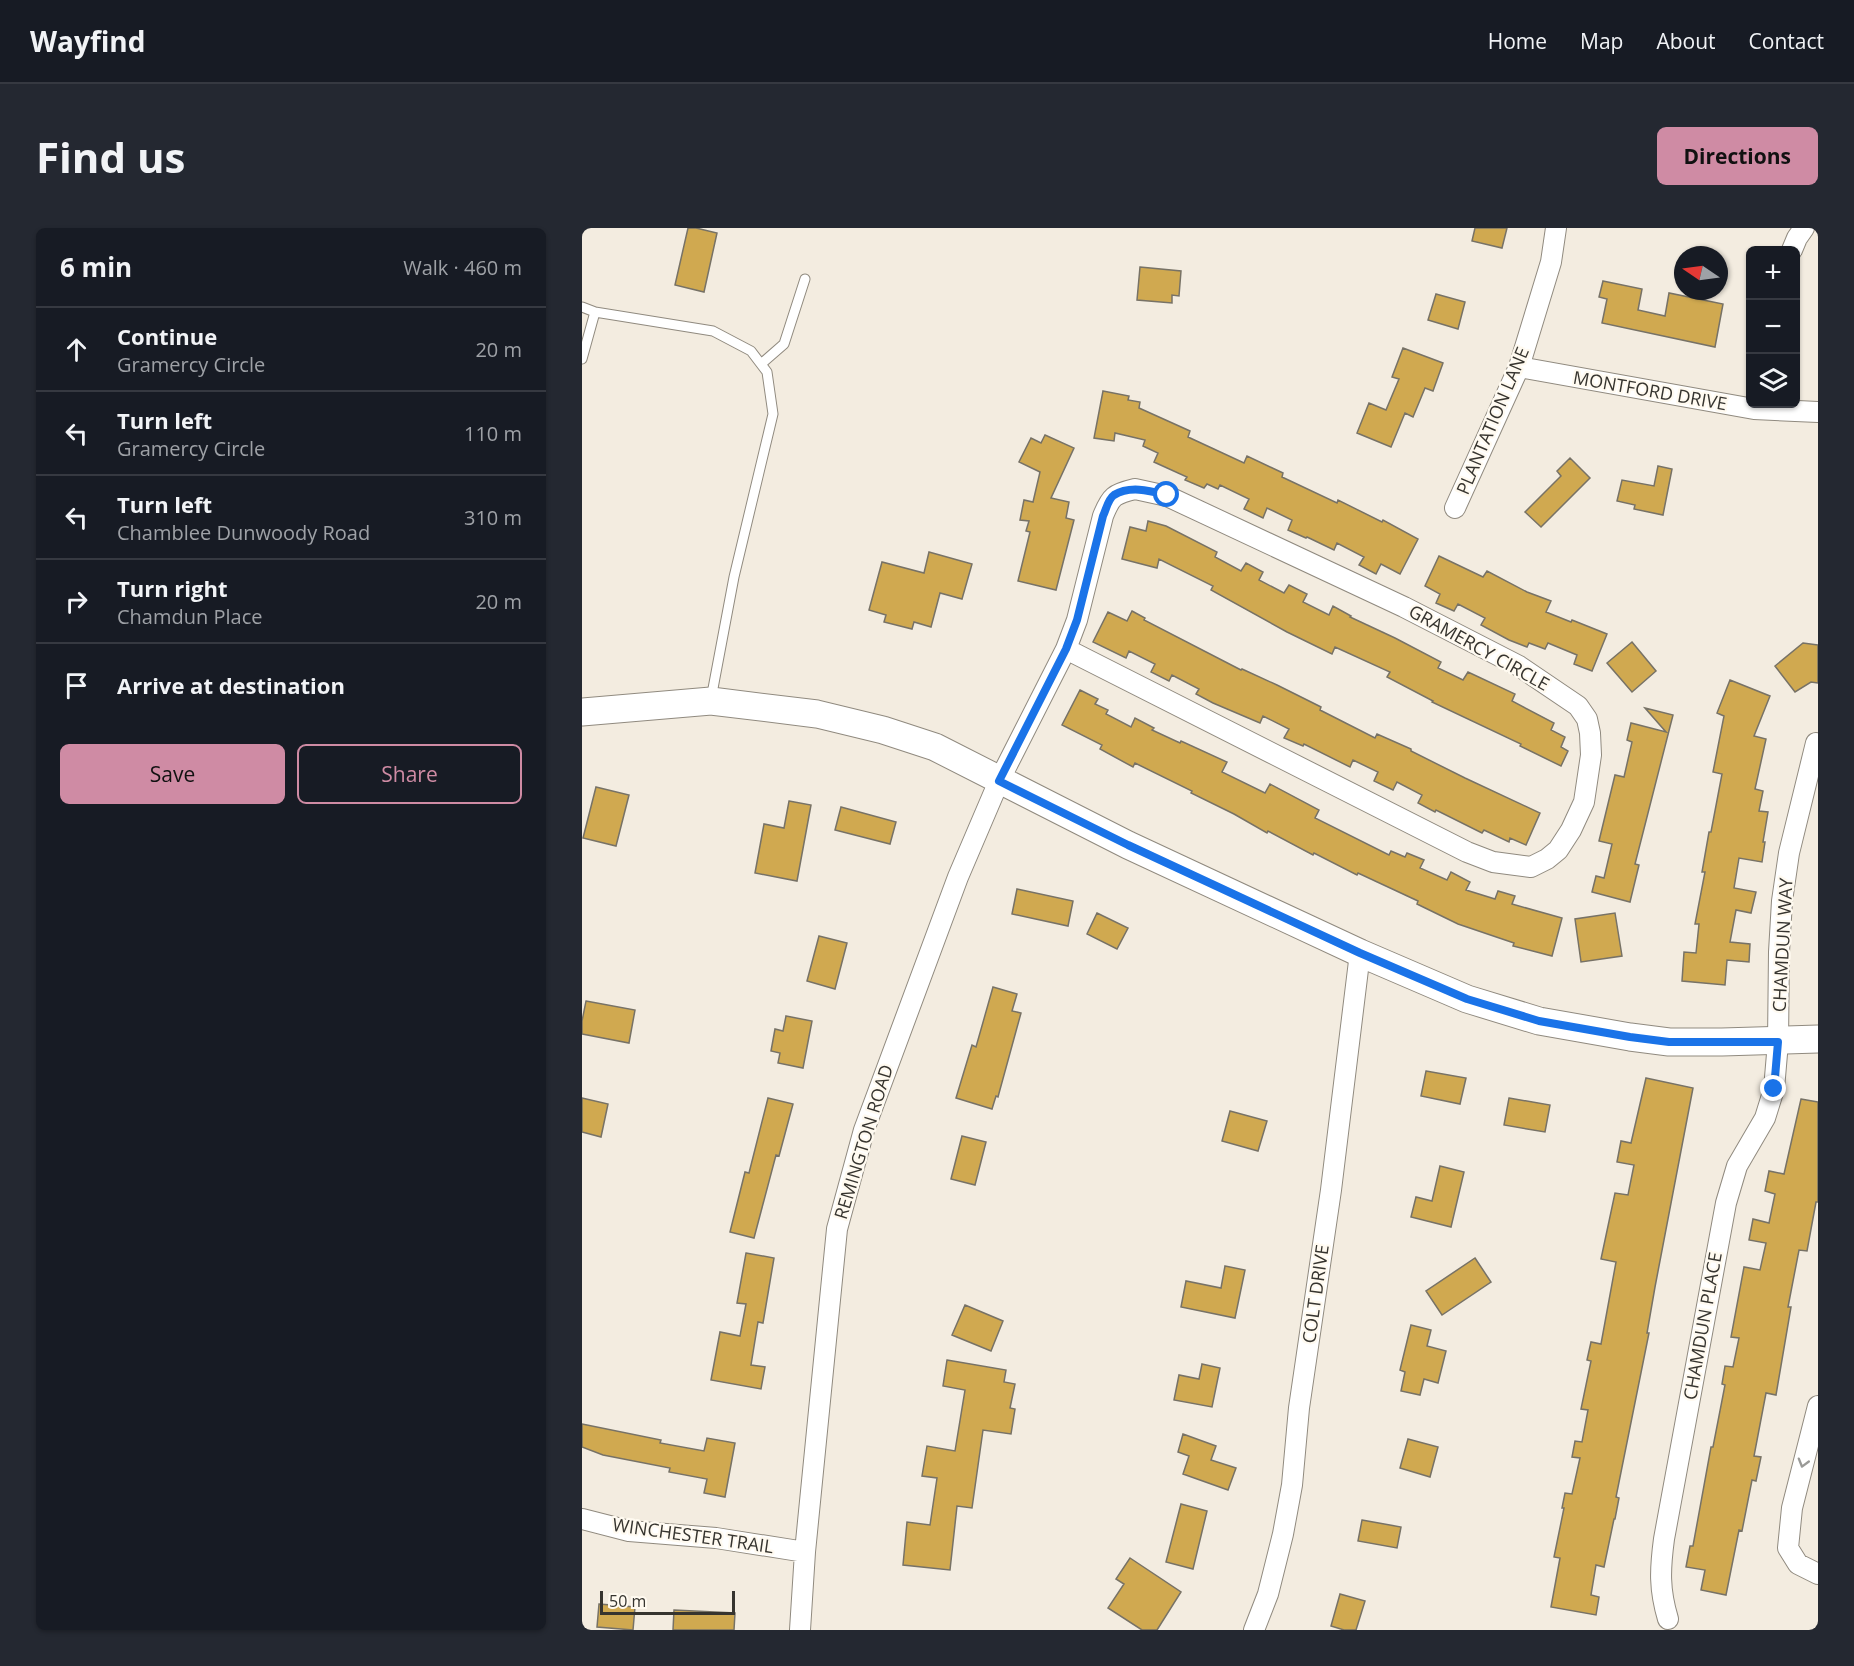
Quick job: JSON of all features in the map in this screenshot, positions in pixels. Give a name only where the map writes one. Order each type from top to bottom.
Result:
[{"type":"street","name":"PLANTATION LANE","points":[[1455,508],[1519,367],[1551,261],[1556,228]]},
{"type":"street","points":[[1794,246],[1804,228]]},
{"type":"street","name":"MONTFORD DRIVE","points":[[1519,367],[1746,405]]},
{"type":"street","name":"MONTFORD DRIVE","points":[[1776,408],[1818,412]]},
{"type":"street","name":"GRAMERCY CIRCLE","points":[[999,781],[1066,649],[1077,620],[1103,516],[1119,486],[1167,495],[1520,666],[1592,715],[1591,756],[1584,802],[1571,830],[1550,865],[1531,867],[1493,862],[1467,852],[1066,649]]},
{"type":"street","points":[[582,712],[711,702],[817,714],[883,730],[935,747],[1128,845],[1360,953],[1467,999],[1539,1021],[1669,1042],[1778,1042],[1818,1039]]},
{"type":"street","name":"CHAMDUN WAY","points":[[1778,1042],[1782,901],[1790,853],[1816,743]]},
{"type":"street","name":"REMINGTON ROAD","points":[[800,1630],[805,1552],[837,1229],[864,1130],[958,877],[999,781]]},
{"type":"street","name":"COLT DRIVE","points":[[1254,1630],[1268,1594],[1292,1485],[1299,1407],[1331,1190],[1360,953]]},
{"type":"street","name":"CHAMDUN PLACE","points":[[1668,1618],[1661,1595],[1660,1571],[1664,1539],[1710,1286],[1726,1203],[1737,1166],[1765,1118],[1774,1089],[1778,1042]]},
{"type":"street","points":[[1818,1406],[1791,1508],[1788,1548],[1798,1564],[1818,1574]]},
{"type":"street","name":"WINCHESTER TRAIL","points":[[582,1519],[629,1531],[716,1538],[805,1552]]},
{"type":"lane","points":[[761,364],[784,344],[805,279]]},
{"type":"lane","points":[[582,308],[713,332],[752,351],[767,372],[773,414],[734,577],[711,702]]},
{"type":"lane","points":[[582,359],[595,312]]},
{"type":"building","points":[[688,228],[717,233],[704,292],[675,285]]},
{"type":"building","points":[[1475,228],[1507,228],[1502,248],[1472,241]]},
{"type":"building","points":[[1140,267],[1181,271],[1179,296],[1172,295],[1172,303],[1137,300]]},
{"type":"building","points":[[1603,281],[1642,289],[1638,310],[1665,316],[1669,293],[1674,294],[1674,300],[1703,300],[1723,304],[1715,347],[1602,323],[1607,299],[1599,297]]},
{"type":"building","points":[[1436,294],[1465,302],[1458,329],[1428,320]]},
{"type":"building","points":[[1403,348],[1443,363],[1433,391],[1425,388],[1413,417],[1405,413],[1391,447],[1357,433],[1369,403],[1386,410],[1399,379],[1392,377]]},
{"type":"building","points":[[1103,391],[1129,396],[1128,400],[1140,402],[1139,408],[1190,431],[1188,437],[1244,463],[1247,456],[1283,473],[1282,477],[1337,503],[1338,500],[1382,522],[1383,520],[1418,539],[1400,574],[1381,564],[1376,574],[1359,565],[1364,557],[1337,543],[1334,550],[1288,530],[1292,520],[1267,508],[1263,518],[1244,509],[1249,499],[1220,485],[1218,489],[1207,484],[1204,488],[1185,480],[1187,477],[1154,462],[1158,453],[1143,446],[1145,440],[1115,433],[1114,441],[1094,438]]},
{"type":"building","points":[[1045,435],[1074,448],[1051,498],[1069,502],[1066,518],[1074,520],[1056,590],[1018,581],[1030,532],[1026,531],[1029,521],[1020,520],[1024,500],[1033,502],[1040,472],[1019,462],[1031,438],[1041,443]]},
{"type":"building","points":[[1570,458],[1590,478],[1541,527],[1525,512],[1561,476],[1557,471]]},
{"type":"building","points":[[1658,466],[1672,469],[1663,515],[1634,509],[1635,505],[1617,501],[1622,480],[1654,486]]},
{"type":"building","points":[[1148,521],[1166,526],[1217,552],[1215,557],[1241,571],[1246,563],[1263,572],[1259,580],[1284,593],[1289,585],[1307,594],[1303,602],[1329,615],[1333,606],[1350,617],[1441,662],[1438,668],[1463,680],[1468,672],[1515,694],[1512,701],[1554,723],[1551,730],[1565,737],[1561,747],[1568,751],[1561,766],[1520,746],[1521,744],[1432,702],[1387,677],[1390,672],[1335,647],[1332,654],[1287,632],[1211,590],[1213,586],[1159,559],[1157,568],[1122,559],[1130,527],[1146,531]]},
{"type":"building","points":[[929,552],[972,564],[962,599],[940,593],[931,627],[914,622],[912,629],[884,622],[886,615],[869,610],[882,562],[924,573]]},
{"type":"building","points":[[1439,556],[1483,577],[1487,571],[1527,592],[1551,601],[1546,612],[1607,634],[1592,671],[1574,664],[1577,655],[1548,643],[1545,649],[1529,643],[1527,647],[1481,625],[1485,618],[1458,604],[1454,611],[1436,603],[1440,594],[1425,586]]},
{"type":"building","points":[[1132,611],[1145,618],[1144,620],[1241,670],[1321,707],[1320,710],[1375,738],[1377,734],[1411,749],[1465,778],[1540,813],[1526,845],[1510,838],[1509,842],[1484,830],[1482,833],[1436,810],[1435,812],[1418,803],[1422,795],[1397,782],[1393,790],[1374,781],[1378,772],[1353,760],[1350,767],[1304,744],[1303,746],[1284,738],[1289,729],[1263,716],[1260,723],[1213,703],[1196,694],[1199,689],[1172,675],[1169,681],[1151,672],[1155,664],[1129,651],[1126,658],[1093,642],[1108,612],[1127,621]]},
{"type":"building","points":[[1632,642],[1656,671],[1632,692],[1607,663]]},
{"type":"building","points":[[1803,643],[1818,645],[1818,683],[1811,682],[1795,692],[1775,666]]},
{"type":"building","points":[[1730,680],[1770,696],[1754,736],[1766,739],[1755,789],[1763,791],[1759,811],[1768,812],[1762,862],[1739,858],[1734,888],[1756,892],[1751,913],[1736,910],[1730,942],[1750,944],[1749,962],[1727,960],[1725,985],[1682,981],[1684,952],[1696,953],[1699,924],[1695,924],[1705,872],[1702,872],[1722,774],[1713,772],[1724,716],[1717,713]]},
{"type":"building","points":[[1080,690],[1098,699],[1095,704],[1108,710],[1106,714],[1131,727],[1135,718],[1154,728],[1152,730],[1227,762],[1222,772],[1265,793],[1270,784],[1319,810],[1315,818],[1389,855],[1391,851],[1405,857],[1407,853],[1424,860],[1420,868],[1447,880],[1451,872],[1470,882],[1466,890],[1495,899],[1498,891],[1515,896],[1512,904],[1562,918],[1552,956],[1513,946],[1514,943],[1458,924],[1417,904],[1418,901],[1358,873],[1357,875],[1314,853],[1313,855],[1191,793],[1192,791],[1135,763],[1133,767],[1100,749],[1102,745],[1062,725]]},
{"type":"building","points":[[1645,708],[1673,715],[1635,864],[1639,865],[1630,902],[1592,892],[1596,876],[1604,878],[1612,844],[1599,841],[1615,775],[1624,777],[1632,742],[1627,740],[1631,723],[1666,732]]},
{"type":"building","points":[[596,787],[629,795],[616,846],[583,838]]},
{"type":"building","points":[[789,801],[811,805],[797,881],[755,873],[764,824],[784,828]]},
{"type":"building","points":[[841,807],[896,822],[890,844],[835,830]]},
{"type":"building","points":[[1017,889],[1073,901],[1068,926],[1012,914]]},
{"type":"building","points":[[1097,913],[1128,928],[1117,949],[1087,934]]},
{"type":"building","points":[[1615,913],[1622,956],[1581,962],[1575,919]]},
{"type":"building","points":[[819,936],[847,943],[835,989],[807,981]]},
{"type":"building","points":[[993,987],[1017,994],[1012,1011],[1021,1013],[998,1097],[996,1096],[992,1109],[956,1098],[972,1045],[976,1047]]},
{"type":"building","points":[[586,1001],[635,1010],[629,1043],[582,1034]]},
{"type":"building","points":[[786,1016],[812,1021],[803,1068],[778,1063],[780,1053],[771,1051],[775,1029],[783,1031]]},
{"type":"building","points":[[1426,1071],[1466,1078],[1460,1104],[1421,1096]]},
{"type":"building","points":[[1646,1078],[1693,1088],[1655,1287],[1647,1333],[1649,1333],[1616,1497],[1619,1498],[1615,1519],[1604,1567],[1596,1565],[1591,1595],[1599,1597],[1596,1615],[1551,1607],[1560,1558],[1554,1557],[1565,1493],[1572,1494],[1580,1458],[1572,1457],[1575,1441],[1582,1442],[1588,1410],[1581,1409],[1591,1361],[1587,1360],[1591,1342],[1601,1344],[1616,1262],[1601,1259],[1615,1193],[1628,1195],[1634,1165],[1617,1162],[1621,1141],[1631,1143]]},
{"type":"building","points":[[582,1098],[608,1104],[601,1137],[582,1132]]},
{"type":"building","points":[[768,1098],[793,1104],[779,1156],[776,1155],[754,1238],[730,1232],[745,1172],[749,1173]]},
{"type":"building","points":[[1509,1098],[1550,1105],[1545,1132],[1504,1125]]},
{"type":"building","points":[[1801,1099],[1818,1102],[1818,1202],[1816,1202],[1807,1251],[1799,1250],[1788,1307],[1791,1307],[1776,1395],[1766,1393],[1754,1456],[1761,1457],[1756,1481],[1752,1480],[1742,1531],[1739,1530],[1726,1595],[1701,1590],[1705,1570],[1686,1567],[1690,1546],[1693,1546],[1711,1447],[1713,1447],[1725,1385],[1722,1384],[1725,1366],[1733,1367],[1739,1338],[1731,1337],[1744,1267],[1760,1270],[1766,1243],[1749,1240],[1753,1219],[1769,1223],[1775,1194],[1765,1191],[1769,1171],[1784,1174]]},
{"type":"building","points":[[1230,1111],[1267,1121],[1258,1151],[1222,1141]]},
{"type":"building","points":[[962,1136],[986,1142],[975,1185],[951,1179]]},
{"type":"building","points":[[1440,1166],[1464,1172],[1451,1227],[1411,1217],[1416,1197],[1432,1201]]},
{"type":"building","points":[[746,1253],[774,1258],[763,1323],[758,1322],[751,1365],[765,1367],[761,1389],[711,1380],[720,1332],[740,1336],[746,1304],[737,1303]]},
{"type":"building","points":[[1475,1258],[1491,1282],[1442,1315],[1426,1291]]},
{"type":"building","points":[[1225,1266],[1245,1270],[1235,1318],[1181,1307],[1186,1281],[1221,1288]]},
{"type":"building","points":[[965,1305],[1003,1321],[991,1351],[952,1335]]},
{"type":"building","points":[[1411,1325],[1431,1330],[1427,1346],[1446,1351],[1438,1383],[1424,1379],[1420,1395],[1401,1391],[1405,1372],[1400,1370]]},
{"type":"building","points":[[947,1360],[1006,1370],[1004,1382],[1015,1384],[1010,1408],[1015,1409],[1011,1434],[983,1430],[972,1508],[957,1506],[950,1570],[903,1565],[907,1522],[930,1525],[937,1478],[922,1476],[927,1446],[955,1451],[965,1390],[943,1386]]},
{"type":"building","points":[[1202,1364],[1220,1368],[1212,1407],[1174,1400],[1179,1375],[1199,1379]]},
{"type":"building","points":[[582,1424],[704,1451],[707,1438],[735,1443],[725,1497],[704,1493],[707,1479],[669,1472],[670,1468],[603,1455],[582,1447]]},
{"type":"building","points":[[1183,1434],[1216,1446],[1211,1460],[1236,1468],[1228,1490],[1183,1474],[1189,1456],[1178,1452]]},
{"type":"building","points":[[1408,1439],[1438,1447],[1430,1477],[1400,1468]]},
{"type":"building","points":[[1181,1504],[1207,1511],[1193,1569],[1166,1562]]},
{"type":"building","points":[[1362,1520],[1401,1527],[1397,1548],[1358,1541]]},
{"type":"building","points":[[1130,1558],[1181,1592],[1157,1630],[1142,1630],[1108,1608],[1124,1584],[1116,1579]]},
{"type":"building","points":[[1340,1594],[1365,1601],[1356,1630],[1344,1630],[1331,1626]]},
{"type":"building","points":[[599,1604],[635,1607],[633,1630],[597,1627]]},
{"type":"building","points":[[674,1610],[735,1613],[734,1630],[673,1630]]},
{"type":"route","points":[[1167,495],[1135,489],[1114,495],[1109,501],[1103,516],[1077,620],[1066,649],[999,781],[1128,845],[1360,953],[1467,999],[1539,1021],[1630,1037],[1669,1042],[1778,1042],[1774,1089]]}]
